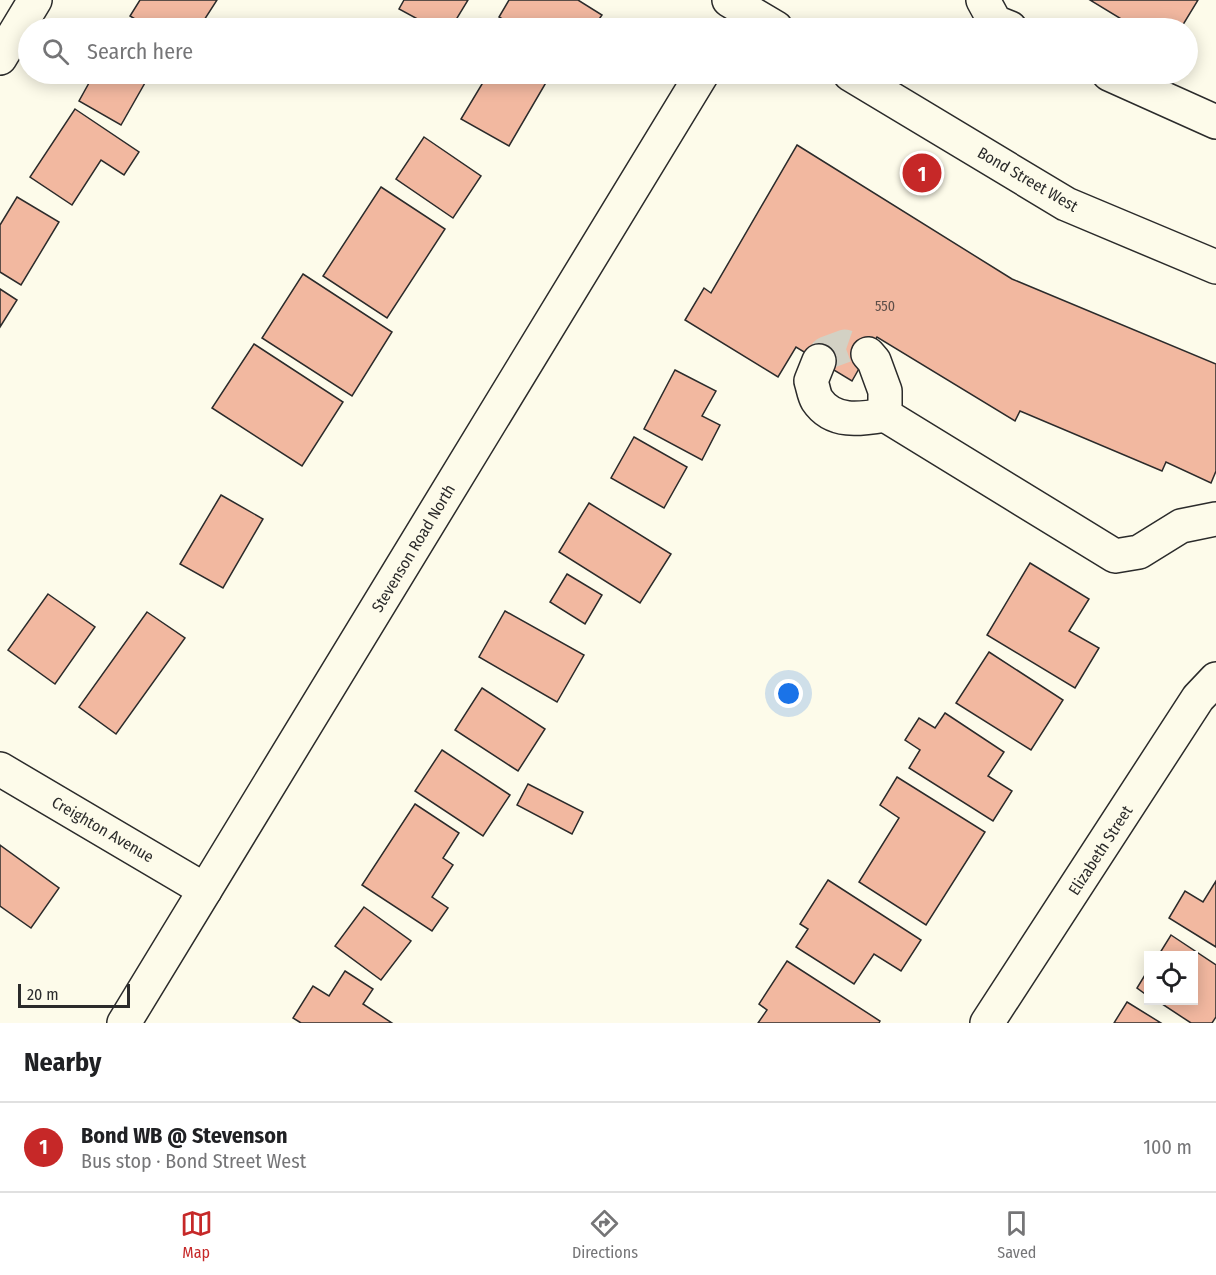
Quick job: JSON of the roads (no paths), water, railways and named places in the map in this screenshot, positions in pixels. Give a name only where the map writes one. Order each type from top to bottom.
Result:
[{"type":"main road","points":[[24,18],[35,0]]},
{"type":"main road","points":[[982,0],[993,18]]},
{"type":"main road","points":[[736,9],[755,18]]},
{"type":"main road","points":[[0,58],[18,28]]},
{"type":"main road","name":"Stevenson Road North","points":[[124,1023],[696,84]]},
{"type":"main road","name":"Bond Street West","points":[[867,84],[1066,204],[1216,267]]},
{"type":"main road","points":[[1131,84],[1216,122]]},
{"type":"main road","points":[[868,354],[874,361],[885,391],[885,415]]},
{"type":"main road","points":[[819,361],[811,381],[817,400],[833,415],[858,419],[885,415],[1115,556],[1139,552],[1181,526],[1216,519]]},
{"type":"main road","name":"Elizabeth Street","points":[[987,1023],[1198,698],[1216,679]]},
{"type":"main road","name":"Creighton Avenue","points":[[0,770],[205,890]]},
{"type":"tunnel","points":[[819,361],[826,353],[845,346],[868,354]]},
{"type":"place","name":"Bond WB @ Stevenson","points":[[922,173]]}]
